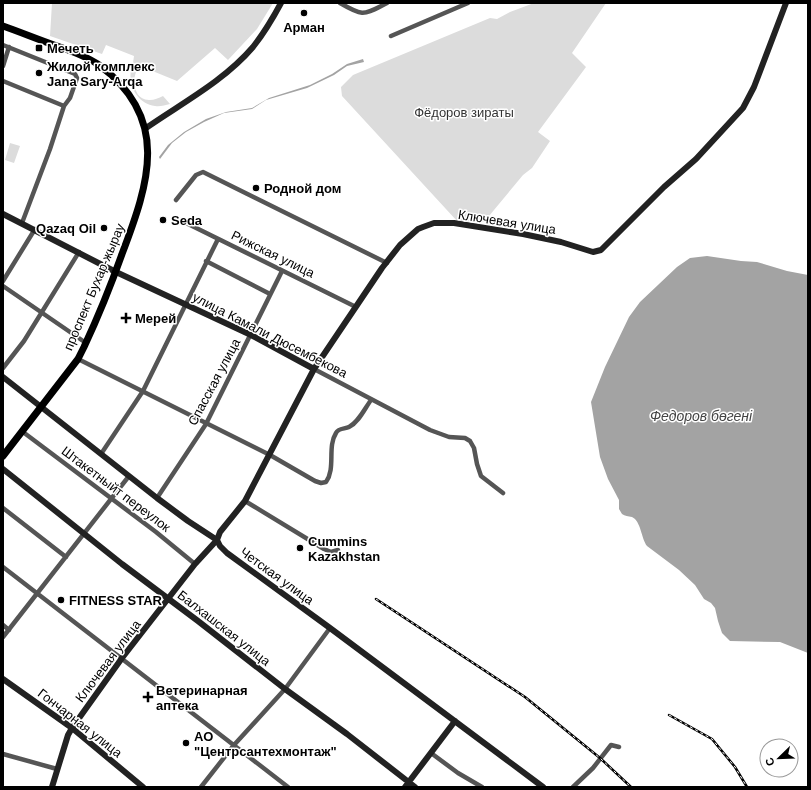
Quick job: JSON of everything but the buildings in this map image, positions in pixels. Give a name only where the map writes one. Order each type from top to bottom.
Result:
[{"type":"main road","points":[[3,26],[78,54],[98,65],[118,82],[128,94],[137,107],[146,128]]},
{"type":"main road","name":"проспект Бухар-жырау","points":[[3,456],[23,432],[78,358],[86,343],[116,272],[131,232],[145,187],[148,171],[146,128]]},
{"type":"street","points":[[146,128],[210,86],[237,63],[262,35],[281,3]]},
{"type":"street","points":[[340,3],[354,12],[366,13],[387,3]]},
{"type":"street","points":[[453,3],[456,8]]},
{"type":"street","points":[[390,36],[468,3]]},
{"type":"street","name":"Ключевая улица","points":[[52,787],[68,735],[72,728],[122,658],[195,564],[217,540],[220,532],[245,501],[270,456],[314,369],[400,245],[418,229],[434,223],[454,224],[523,234],[561,242],[593,252],[601,250],[664,187],[696,159],[743,108],[754,87],[786,3]]},
{"type":"street","points":[[3,45],[75,74],[77,78],[70,98],[64,106],[50,149],[22,223]]},
{"type":"street","points":[[3,66],[9,47]]},
{"type":"street","points":[[3,81],[64,106]]},
{"type":"street","points":[[176,200],[196,175],[203,172],[387,263]]},
{"type":"street","name":"улица Камали Дюсембекова","points":[[3,214],[35,229],[116,272],[251,335],[430,430],[449,437],[465,438],[470,441],[474,448],[481,476],[503,493]]},
{"type":"street","name":"Рижская улица","points":[[180,220],[356,307]]},
{"type":"street","points":[[3,281],[35,229]]},
{"type":"street","points":[[101,454],[143,392],[185,303],[218,239]]},
{"type":"street","points":[[3,368],[24,341],[79,252]]},
{"type":"street","points":[[206,261],[270,294]]},
{"type":"street","name":"Спасская улица","points":[[157,498],[206,424],[282,271]]},
{"type":"street","points":[[3,286],[86,343]]},
{"type":"street","points":[[78,358],[321,483],[326,482],[331,472],[333,440],[335,434],[338,430],[350,426],[356,421],[371,400]]},
{"type":"street","name":"Четская улица","points":[[3,377],[157,498],[217,540],[226,553],[330,628],[543,787]]},
{"type":"street","name":"Штакетныйт переулок","points":[[23,432],[156,532],[195,564]]},
{"type":"street","name":"Балхашская улица","points":[[3,469],[83,534],[229,644],[285,689],[347,734],[407,785],[414,787]]},
{"type":"street","points":[[3,637],[129,476]]},
{"type":"street","points":[[245,501],[324,549],[332,552],[338,550]]},
{"type":"street","points":[[3,508],[66,557]]},
{"type":"street","points":[[3,567],[288,787]]},
{"type":"street","points":[[3,625],[9,630]]},
{"type":"street","points":[[201,787],[234,745],[285,689],[330,628]]},
{"type":"street","name":"Гончарная улица","points":[[3,679],[72,728],[143,787]]},
{"type":"street","points":[[407,785],[455,721]]},
{"type":"street","points":[[573,787],[593,768],[612,745],[619,747]]},
{"type":"street","points":[[431,753],[458,773],[482,787]]},
{"type":"street","points":[[3,754],[57,769]]},
{"type":"green space","points":[[52,3],[273,3],[257,29],[228,60],[215,48],[177,81],[133,63],[134,56],[106,45],[102,54],[50,36]]},
{"type":"green space","name":"Фёдоров зираты","points":[[534,3],[606,3],[572,53],[586,67],[538,132],[550,141],[532,168],[523,175],[484,222],[457,221],[342,96],[341,87],[353,75],[490,18],[497,19],[510,12]]},
{"type":"green space","points":[[131,70],[136,72],[134,81],[136,90],[141,98],[145,100],[152,100],[163,96],[170,104],[161,106],[149,105],[139,98],[131,82]]},
{"type":"green space","points":[[10,143],[20,146],[14,163],[5,160]]},
{"type":"water","points":[[363,59],[364,62],[347,66],[334,75],[307,88],[266,100],[252,109],[224,113],[204,122],[186,132],[172,143],[160,159],[159,157],[168,145],[184,132],[206,119],[226,112],[252,108],[269,98],[310,85],[332,74],[347,64]]},
{"type":"water","name":"Федоров бөгені","points":[[707,256],[757,262],[787,271],[808,275],[808,653],[780,642],[730,641],[722,633],[715,608],[711,603],[704,599],[695,585],[679,570],[647,546],[635,519],[622,514],[619,509],[619,500],[608,479],[600,457],[591,402],[605,367],[629,317],[640,302],[677,267],[690,258]]},
{"type":"railway","points":[[376,599],[525,697],[600,758],[631,787]]},
{"type":"railway","points":[[669,715],[712,739],[735,767],[747,787]]},
{"type":"place","name":"Арман","points":[[304,13]]},
{"type":"place","name":"Мечеть","points":[[39,48]]},
{"type":"place","name":"Жилой комплекс Jana Sary-Arqa","points":[[39,73]]},
{"type":"place","name":"Родной дом","points":[[256,188]]},
{"type":"place","name":"Seda","points":[[163,220]]},
{"type":"place","name":"Qazaq Oil","points":[[104,228]]},
{"type":"place","name":"Мерей","points":[[126,318]]},
{"type":"place","name":"Cummins Kazakhstan","points":[[300,548]]},
{"type":"place","name":"FITNESS STAR","points":[[61,600]]},
{"type":"place","name":"Ветеринарная аптека","points":[[148,697]]},
{"type":"place","name":"АО \"Центрсантехмонтаж\"","points":[[186,743]]}]
